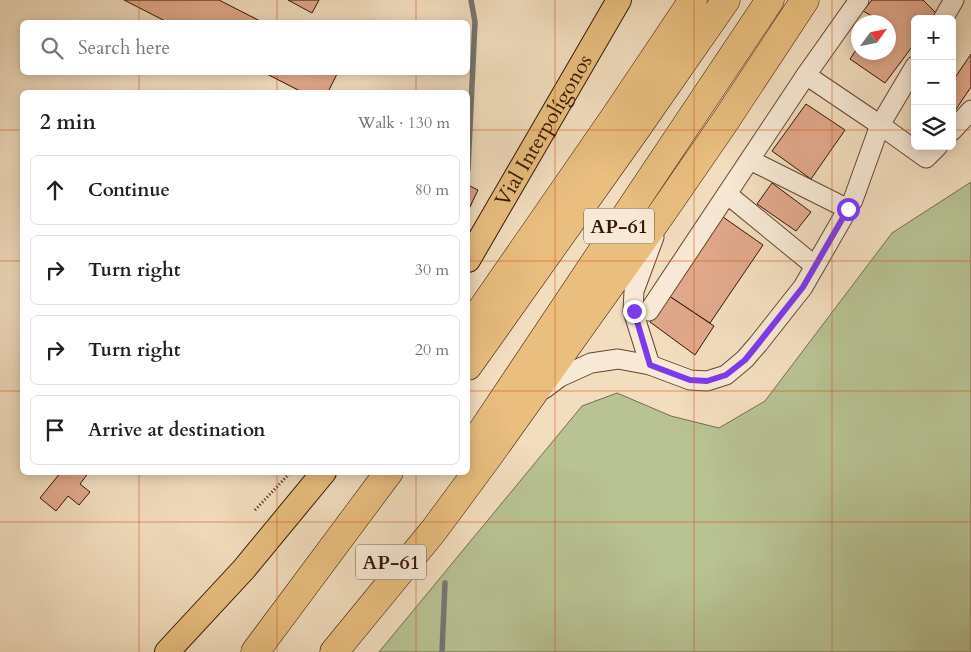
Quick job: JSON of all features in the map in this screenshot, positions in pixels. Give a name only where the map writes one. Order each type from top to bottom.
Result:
[{"type":"highway","points":[[470,327],[693,0]]},
{"type":"highway","name":"AP-61","points":[[470,363],[632,136],[726,0]]},
{"type":"highway","name":"AP-61","points":[[470,449],[770,0]]},
{"type":"highway","points":[[334,652],[434,530],[527,402],[662,213],[805,0]]},
{"type":"highway","points":[[724,123],[816,0]]},
{"type":"highway","points":[[261,644],[371,475]]},
{"type":"highway","name":"AP-61","points":[[261,644],[387,475]]},
{"type":"highway","name":"AP-61","points":[[329,652],[451,475]]},
{"type":"main road","name":"Vial Interpolígonos","points":[[470,257],[619,0]]},
{"type":"main road","points":[[167,652],[244,569],[322,475]]},
{"type":"lane","points":[[649,311],[806,75],[859,0]]},
{"type":"lane","points":[[945,15],[954,0]]},
{"type":"lane","points":[[527,402],[560,377],[590,363],[618,359],[650,365],[690,380],[707,381],[726,375],[745,360],[803,287],[854,200],[880,125],[911,73]]},
{"type":"lane","points":[[806,75],[911,147]]},
{"type":"lane","points":[[956,127],[971,110]]},
{"type":"lane","points":[[915,150],[926,158],[934,150]]},
{"type":"lane","points":[[750,160],[848,209]]},
{"type":"lane","points":[[727,194],[815,266]]},
{"type":"lane","points":[[650,365],[634,311],[634,291],[662,213]]},
{"type":"path","points":[[255,510],[288,475]]},
{"type":"green space","points":[[971,182],[971,652],[379,652],[582,406],[617,393],[671,416],[719,428],[765,401],[892,233]]},
{"type":"building","points":[[124,0],[219,0],[258,20],[163,20]]},
{"type":"building","points":[[288,0],[319,0],[312,13]]},
{"type":"building","points":[[872,0],[923,0],[937,14],[911,15],[911,48],[885,83],[851,60],[896,60],[896,15],[870,15],[863,11]]},
{"type":"building","points":[[971,54],[971,87],[956,109],[956,105],[956,76]]},
{"type":"building","points":[[269,75],[336,75],[329,90],[298,90]]},
{"type":"building","points":[[806,104],[845,130],[811,179],[772,151]]},
{"type":"building","points":[[772,183],[811,212],[796,231],[757,204]]},
{"type":"building","points":[[470,186],[478,190],[470,207]]},
{"type":"building","points":[[723,217],[763,245],[710,323],[669,296]]},
{"type":"building","points":[[669,296],[714,326],[695,355],[650,322]]},
{"type":"building","points":[[59,475],[87,475],[80,484],[90,492],[79,505],[68,496],[56,511],[40,498]]},
{"type":"waterway","points":[[470,127],[475,22],[471,0]]},
{"type":"waterway","points":[[442,652],[445,583]]},
{"type":"route","points":[[634,311],[650,365],[690,380],[707,381],[726,375],[745,360],[803,287],[848,209]]}]
